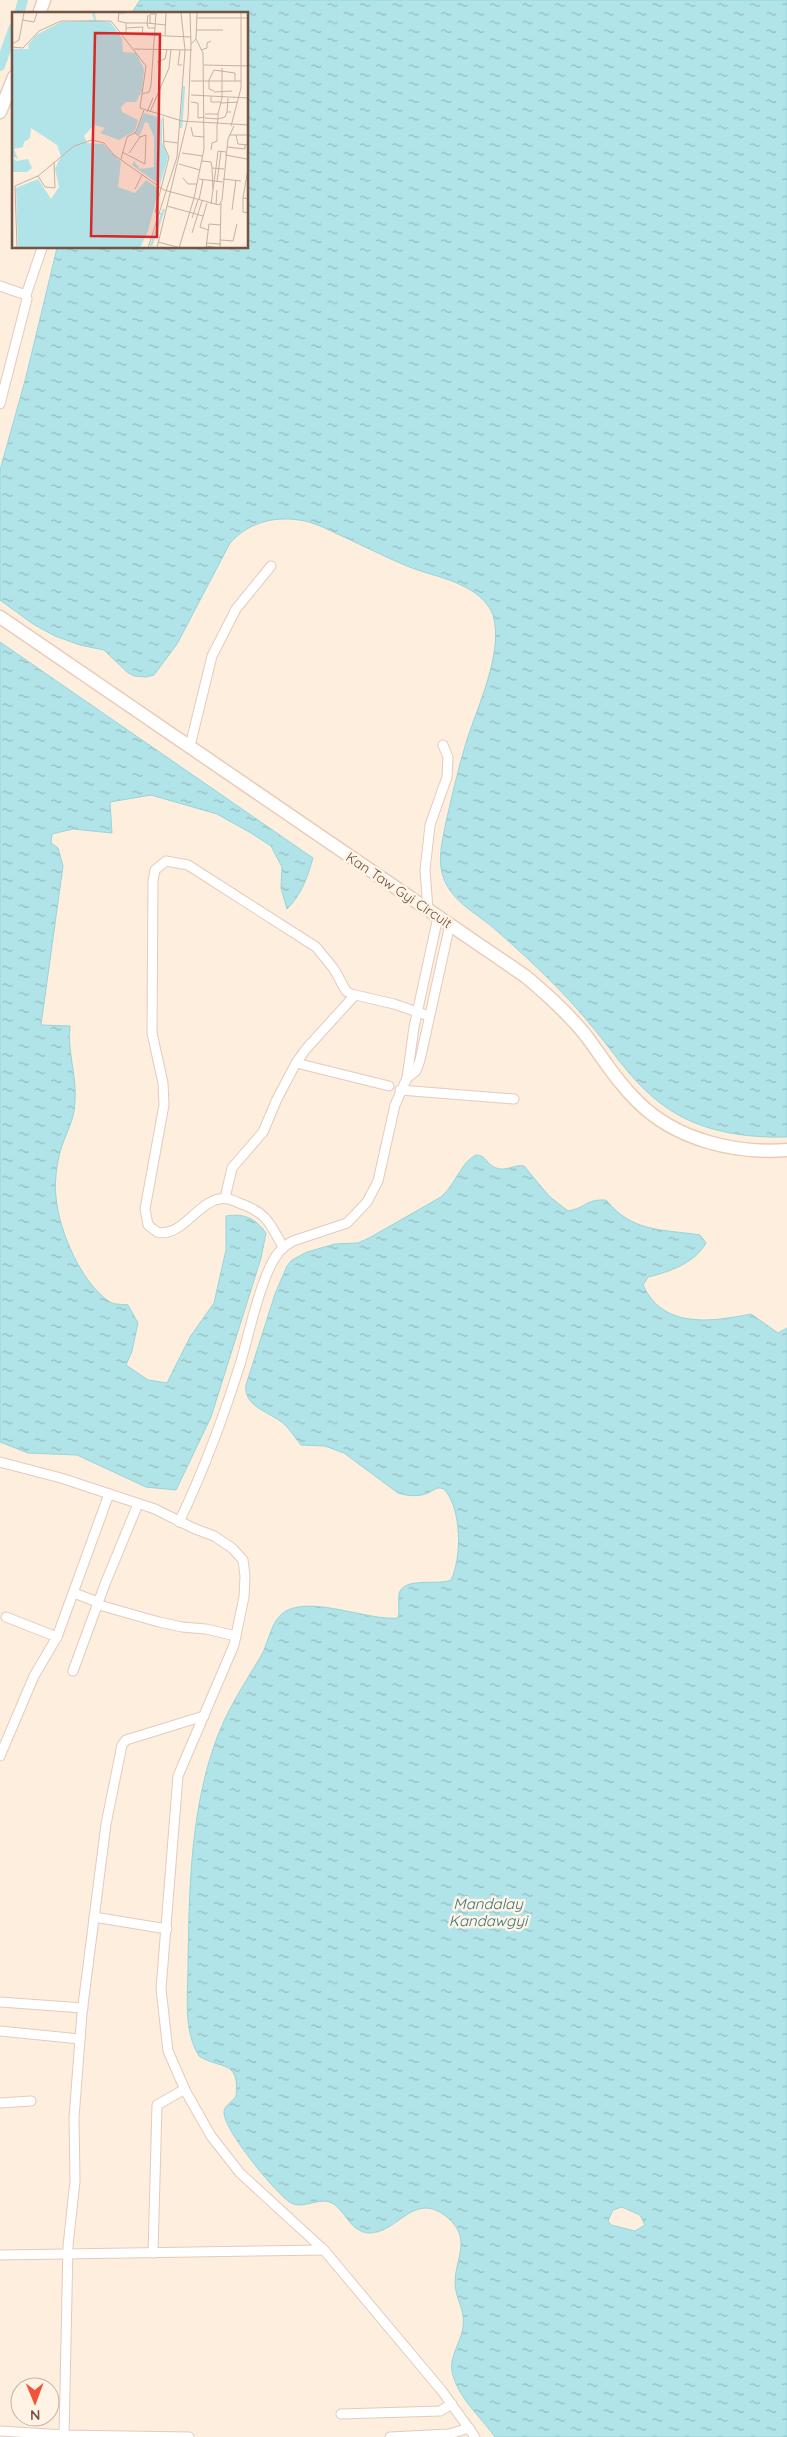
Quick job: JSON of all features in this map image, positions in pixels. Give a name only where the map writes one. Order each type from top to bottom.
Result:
[{"type":"street","points":[[40,12],[44,0]]},
{"type":"street","points":[[0,112],[12,82]]},
{"type":"street","points":[[0,404],[26,303],[26,294],[42,249]]},
{"type":"street","points":[[0,286],[26,294]]},
{"type":"street","points":[[190,746],[212,656],[236,609],[271,566]]},
{"type":"street","name":"Kan Taw Gyi Circuit","points":[[0,617],[525,976],[552,998],[587,1038],[605,1065],[624,1087],[640,1104],[659,1118],[687,1134],[711,1143],[759,1150],[787,1150]]},
{"type":"street","points":[[180,1522],[201,1476],[240,1362],[268,1270],[283,1247],[305,1236],[329,1231],[347,1223],[367,1202],[380,1174],[400,1090],[406,1078],[433,913],[425,870],[430,826],[447,777],[448,757],[443,745]]},
{"type":"street","points":[[283,1247],[264,1215],[256,1209],[225,1198],[215,1200],[182,1225],[168,1232],[156,1232],[148,1225],[146,1218],[147,1191],[164,1105],[163,1083],[152,1033],[153,881],[155,870],[162,863],[171,860],[195,869],[316,947],[334,969],[346,991],[429,1016]]},
{"type":"street","points":[[406,1078],[416,1071],[420,1060],[450,924]]},
{"type":"street","points":[[225,1198],[232,1168],[263,1132],[296,1062],[355,995]]},
{"type":"street","points":[[296,1062],[389,1086]]},
{"type":"street","points":[[400,1090],[514,1099]]},
{"type":"street","points":[[0,1462],[61,1478],[155,1509],[214,1536],[232,1548],[243,1560],[246,1576],[236,1636],[178,1776],[161,1988],[168,2051],[185,2089],[211,2136],[240,2173],[324,2250],[452,2404],[475,2437]]},
{"type":"street","points":[[0,1756],[34,1676],[57,1637],[109,1494]]},
{"type":"street","points":[[74,1671],[105,1584],[138,1504]]},
{"type":"street","points":[[74,1593],[95,1601],[99,1605],[159,1622],[182,1627],[206,1629],[236,1636]]},
{"type":"street","points":[[6,1617],[57,1637]]},
{"type":"street","points":[[64,2436],[68,2254],[75,2181],[74,2118],[83,2008],[106,1824],[122,1745],[126,1740],[204,1716]]},
{"type":"street","points":[[94,1917],[167,1928]]},
{"type":"street","points":[[0,2002],[83,2008]]},
{"type":"street","points":[[0,2031],[80,2039]]},
{"type":"street","points":[[154,2253],[157,2105],[185,2089]]},
{"type":"street","points":[[0,2103],[31,2101]]},
{"type":"street","points":[[0,2255],[324,2250]]},
{"type":"street","points":[[341,2414],[440,2411],[452,2404]]},
{"type":"street","points":[[390,2437],[449,2434],[469,2428]]},
{"type":"street","points":[[0,2431],[64,2436],[189,2437]]},
{"type":"water","points":[[140,0],[787,0],[787,1137],[741,1135],[711,1128],[683,1118],[657,1101],[636,1081],[580,1012],[557,987],[497,931],[455,897],[449,889],[441,868],[444,833],[460,763],[488,680],[495,646],[493,615],[482,598],[458,584],[399,563],[310,522],[280,519],[262,522],[253,526],[245,530],[230,543],[177,644],[154,675],[146,677],[134,676],[127,672],[104,650],[80,645],[55,636],[33,624],[0,600],[0,470],[26,377],[57,249],[249,249],[249,12],[132,12]]},
{"type":"water","points":[[0,642],[313,858],[300,892],[287,909],[281,888],[282,867],[271,846],[217,814],[151,795],[110,802],[112,833],[73,829],[52,834],[51,843],[58,848],[63,866],[41,1025],[70,1026],[69,1035],[75,1082],[75,1108],[60,1152],[55,1192],[67,1240],[81,1269],[99,1293],[110,1302],[128,1305],[138,1323],[132,1351],[126,1365],[148,1380],[167,1383],[190,1337],[214,1303],[226,1250],[226,1216],[238,1215],[249,1218],[266,1233],[261,1258],[211,1417],[176,1490],[146,1487],[77,1455],[28,1453],[0,1442]]},
{"type":"water","name":"Mandalay Kandawgyi","points":[[479,1155],[493,1167],[500,1169],[524,1166],[549,1196],[568,1211],[579,1208],[589,1202],[606,1200],[616,1211],[638,1224],[649,1228],[700,1235],[706,1243],[695,1256],[681,1266],[648,1277],[643,1285],[652,1299],[663,1309],[675,1316],[705,1320],[751,1314],[778,1333],[787,1328],[787,2437],[495,2437],[464,2398],[452,2371],[452,2361],[463,2328],[462,2313],[455,2281],[461,2244],[460,2235],[455,2226],[447,2217],[435,2210],[425,2208],[415,2210],[389,2227],[369,2233],[357,2229],[337,2207],[327,2201],[301,2205],[291,2203],[263,2175],[232,2133],[226,2121],[224,2111],[236,2096],[235,2076],[227,2067],[199,2056],[188,2024],[190,1883],[195,1827],[200,1800],[206,1773],[223,1722],[261,1656],[277,1619],[286,1611],[297,1607],[311,1606],[386,1618],[398,1618],[399,1594],[402,1588],[414,1583],[445,1582],[451,1580],[457,1559],[457,1521],[450,1498],[444,1489],[437,1488],[417,1496],[398,1493],[344,1453],[325,1446],[301,1445],[283,1423],[258,1408],[249,1398],[246,1392],[246,1385],[275,1294],[287,1266],[292,1260],[307,1252],[335,1244],[358,1243],[441,1197],[471,1158]],"holes":[[[622,2207],[640,2215],[645,2225],[635,2231],[611,2225],[608,2221],[613,2210]]]},
{"type":"waterway","points":[[20,12],[23,0]]},
{"type":"waterway","points":[[0,66],[12,33]]}]
